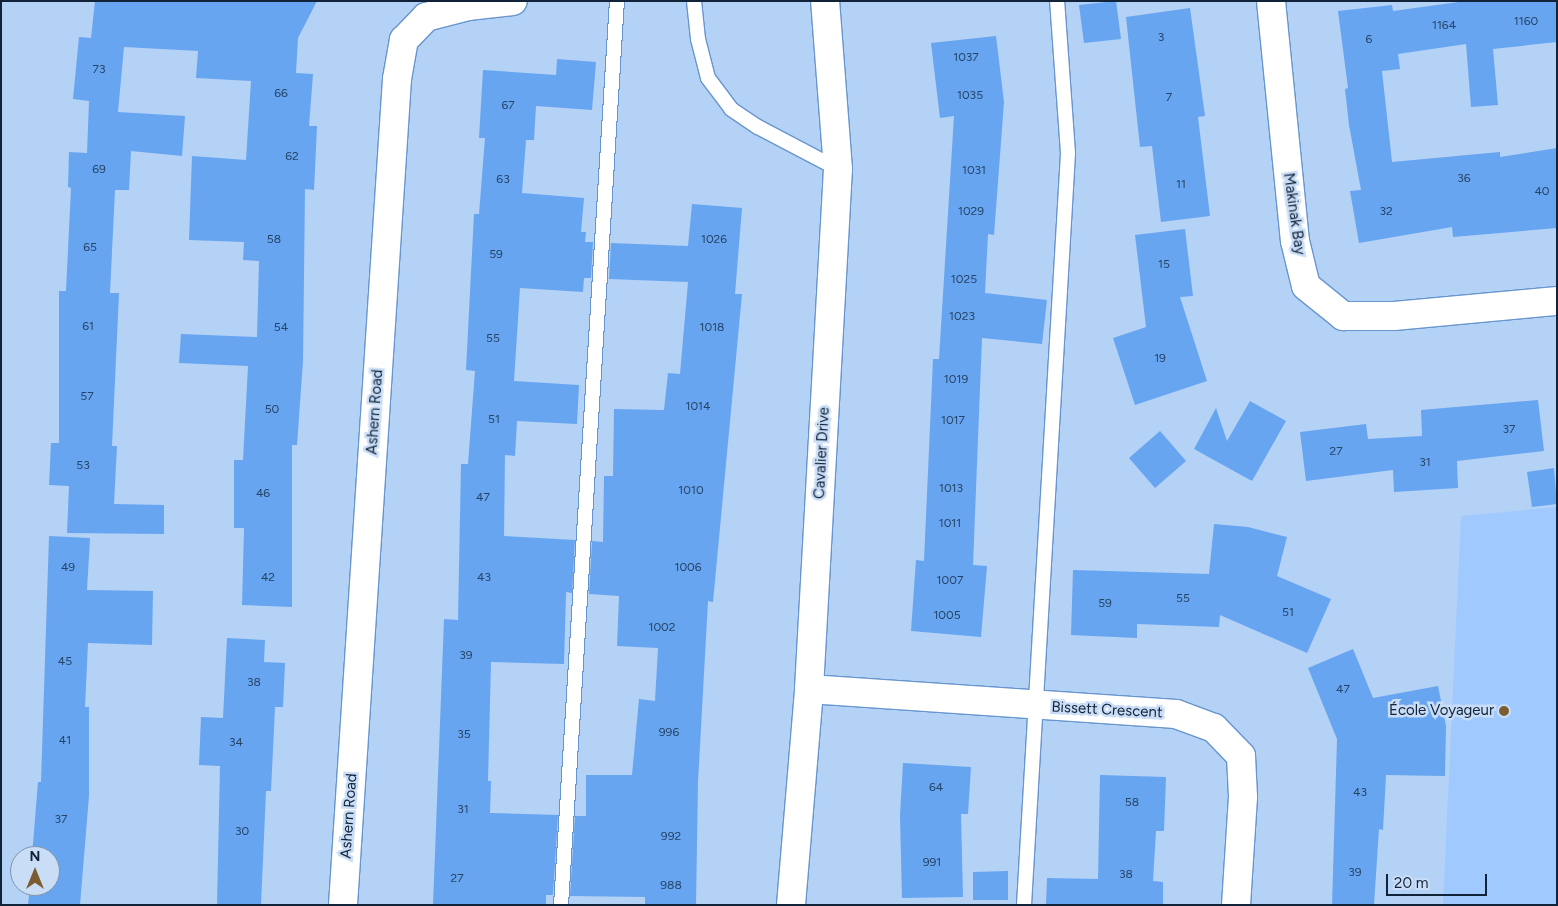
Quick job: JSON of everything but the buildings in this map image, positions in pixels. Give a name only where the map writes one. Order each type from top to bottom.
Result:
[{"type":"street","name":"Ashern Road","points":[[343,905],[397,79],[404,40],[426,17],[468,6],[513,1]]},
{"type":"street","name":"Cavalier Drive","points":[[791,905],[809,689],[838,169],[825,1]]},
{"type":"street","name":"Makinak Bay","points":[[1271,1],[1295,241],[1306,286],[1343,316],[1394,316],[1557,301]]},
{"type":"street","name":"Bissett Crescent","points":[[809,689],[1036,706],[1176,714],[1214,728],[1241,756],[1243,797],[1236,905]]},
{"type":"lane","points":[[560,905],[617,1]]},
{"type":"lane","points":[[694,1],[698,39],[708,78],[731,109],[758,128],[838,169]]},
{"type":"lane","points":[[1024,905],[1068,153],[1057,1]]},
{"type":"shaded area","name":"École Voyageur","points":[[1557,507],[1557,905],[1443,905],[1461,516]]},
{"type":"place","name":"École Voyageur","points":[[1504,711]]}]
